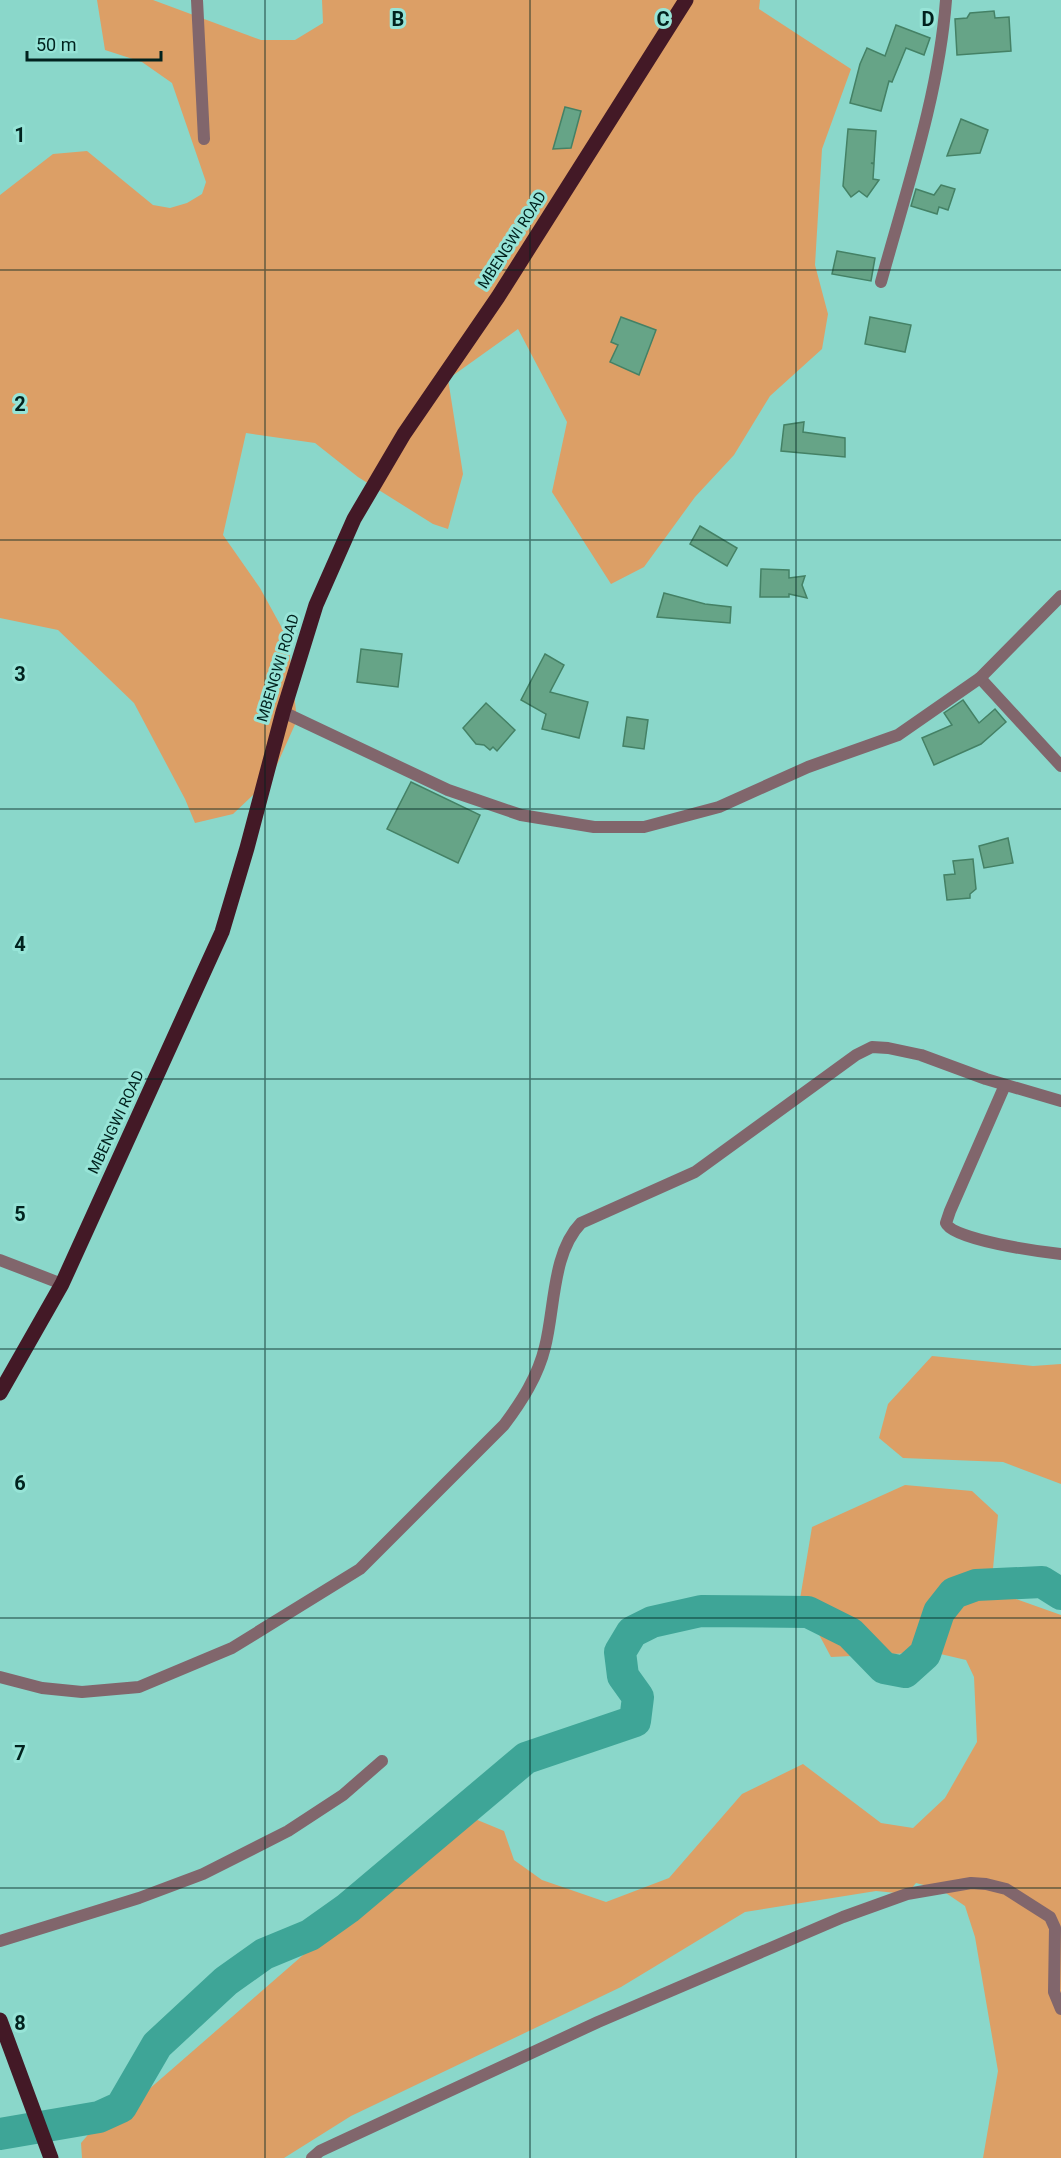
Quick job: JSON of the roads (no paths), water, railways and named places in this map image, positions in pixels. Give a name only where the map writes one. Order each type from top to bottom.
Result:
[{"type":"main road","name":"MBENGWI ROAD","points":[[0,1393],[62,1284],[222,932],[283,712],[316,604],[354,519],[404,434],[498,297],[686,0]]},
{"type":"main road","points":[[0,2020],[51,2158]]},
{"type":"street","points":[[197,0],[204,139]]},
{"type":"street","points":[[881,282],[911,175],[936,70],[946,0]]},
{"type":"street","points":[[283,712],[448,790],[521,815],[594,827],[644,827],[719,807],[808,767],[898,735],[980,678],[1061,596]]},
{"type":"street","points":[[980,678],[1061,766]]},
{"type":"street","points":[[0,1677],[42,1688],[82,1692],[138,1687],[232,1648],[360,1569],[504,1425],[521,1401],[537,1372],[546,1346],[562,1254],[572,1232],[581,1223],[695,1172],[856,1055],[872,1047],[888,1047],[921,1055],[1061,1101]]},
{"type":"street","points":[[1005,1084],[946,1224],[951,1230],[980,1240],[1061,1254]]},
{"type":"street","points":[[0,1260],[62,1284]]},
{"type":"street","points":[[0,1941],[139,1898],[203,1874],[288,1831],[343,1795],[382,1761]]},
{"type":"street","points":[[312,2158],[320,2151],[597,2022],[843,1917],[907,1894],[971,1883],[986,1884],[1006,1889],[1050,1917],[1055,1928],[1053,1992],[1061,2009]]},
{"type":"waterway","points":[[0,2134],[99,2117],[121,2107],[157,2045],[226,1981],[264,1954],[310,1935],[348,1908],[526,1758],[635,1721],[638,1697],[623,1676],[620,1652],[632,1632],[652,1622],[701,1611],[808,1612],[850,1633],[884,1668],[905,1672],[925,1654],[939,1612],[954,1593],[976,1585],[1042,1582],[1061,1594]]}]
